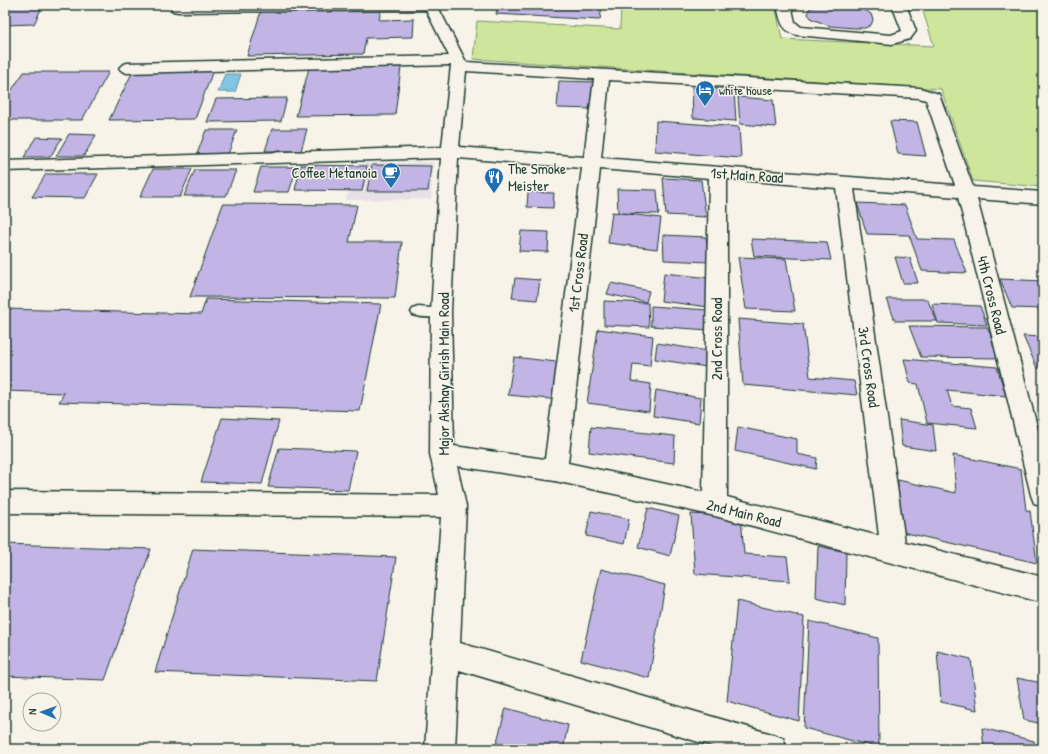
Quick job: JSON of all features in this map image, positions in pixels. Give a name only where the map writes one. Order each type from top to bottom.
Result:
[{"type":"street","points":[[784,5],[788,24],[797,31],[892,40],[905,36],[909,31],[899,5]]},
{"type":"street","points":[[178,8],[429,6],[458,63]]},
{"type":"street","points":[[127,68],[458,63],[602,74]]},
{"type":"street","name":"Major Akshay Girish Main Road","points":[[440,749],[447,652],[454,506],[442,454],[441,312],[450,152],[458,63]]},
{"type":"street","name":"4th Cross Road","points":[[602,74],[920,93],[933,97],[966,192],[1043,495]]},
{"type":"street","name":"1st Cross Road","points":[[555,471],[602,74]]},
{"type":"street","name":"1st Main Road","points":[[5,166],[450,152],[1043,198]]},
{"type":"street","name":"2nd Cross Road","points":[[715,505],[718,173]]},
{"type":"street","name":"3rd Cross Road","points":[[844,183],[894,552]]},
{"type":"street","name":"2nd Main Road","points":[[442,454],[555,471],[715,505],[1043,590]]},
{"type":"street","points":[[5,502],[454,506]]},
{"type":"street","points":[[447,652],[772,749]]},
{"type":"lane","points":[[418,312],[441,312]]},
{"type":"shaded area","points":[[433,162],[431,199],[346,200],[358,163]]},
{"type":"green space","points":[[621,5],[775,5],[782,39],[934,46],[921,5],[1038,5],[1043,14],[1043,187],[973,181],[941,89],[473,59],[477,21],[620,29]]},
{"type":"water","points":[[225,74],[241,74],[235,92],[218,92]]},
{"type":"building","points":[[7,5],[43,5],[34,24],[5,25],[5,10]]},
{"type":"building","points":[[498,5],[602,5],[600,20],[496,14]]},
{"type":"building","points":[[818,5],[886,5],[887,7],[859,6],[871,14],[873,20],[871,25],[865,28],[854,28],[830,26],[812,19],[808,14],[809,9]]},
{"type":"building","points":[[381,9],[379,20],[414,19],[413,37],[366,38],[363,54],[247,56],[261,11]]},
{"type":"building","points":[[401,67],[395,115],[296,116],[309,68]]},
{"type":"building","points":[[214,68],[195,119],[109,120],[134,69]]},
{"type":"building","points":[[24,72],[109,72],[82,120],[5,120],[5,100]]},
{"type":"building","points":[[559,81],[596,82],[596,109],[557,108]]},
{"type":"building","points":[[692,87],[734,90],[736,121],[693,118]]},
{"type":"building","points":[[738,97],[773,100],[776,127],[740,124]]},
{"type":"building","points":[[287,98],[281,121],[207,122],[216,99]]},
{"type":"building","points":[[656,121],[739,127],[741,158],[655,151]]},
{"type":"building","points":[[890,121],[917,122],[926,156],[898,154]]},
{"type":"building","points":[[272,129],[307,129],[301,151],[265,151]]},
{"type":"building","points":[[206,130],[237,130],[228,154],[197,154]]},
{"type":"building","points":[[69,134],[96,135],[84,156],[56,156]]},
{"type":"building","points":[[36,137],[62,138],[50,157],[24,157]]},
{"type":"building","points":[[301,165],[367,166],[362,191],[295,190]]},
{"type":"building","points":[[372,165],[431,166],[428,191],[367,191]]},
{"type":"building","points":[[261,167],[297,167],[289,192],[253,192]]},
{"type":"building","points":[[153,169],[192,169],[180,197],[140,197]]},
{"type":"building","points":[[195,170],[236,170],[226,196],[184,196]]},
{"type":"building","points":[[46,174],[98,174],[85,198],[32,197]]},
{"type":"building","points":[[663,178],[701,180],[706,217],[666,215]]},
{"type":"building","points":[[617,189],[657,190],[659,214],[618,213]]},
{"type":"building","points":[[528,192],[554,193],[553,208],[527,207]]},
{"type":"building","points":[[857,203],[905,205],[917,239],[954,240],[967,273],[922,271],[909,235],[867,234]]},
{"type":"building","points":[[223,204],[357,205],[349,242],[402,242],[395,298],[190,297]]},
{"type":"building","points":[[612,212],[661,218],[657,249],[608,243]]},
{"type":"building","points":[[521,231],[549,232],[548,252],[519,251]]},
{"type":"building","points":[[663,235],[706,237],[709,262],[664,260]]},
{"type":"building","points":[[751,239],[827,242],[831,260],[754,256]]},
{"type":"building","points":[[738,257],[786,259],[795,311],[746,309]]},
{"type":"building","points":[[895,257],[910,258],[918,283],[903,283]]},
{"type":"building","points":[[664,273],[710,278],[709,307],[661,301]]},
{"type":"building","points":[[515,278],[540,280],[537,300],[512,298]]},
{"type":"building","points":[[1000,279],[1043,281],[1043,309],[1012,308]]},
{"type":"building","points":[[611,283],[649,291],[646,302],[607,294]]},
{"type":"building","points":[[206,299],[381,304],[360,411],[59,402],[64,393],[5,391],[5,309],[201,314]]},
{"type":"building","points":[[887,299],[927,299],[937,321],[895,321]]},
{"type":"building","points":[[604,301],[648,303],[649,327],[604,325]]},
{"type":"building","points":[[932,304],[980,306],[987,325],[938,323]]},
{"type":"building","points":[[651,306],[707,310],[709,330],[651,326]]},
{"type":"building","points":[[738,319],[803,324],[810,377],[854,381],[857,395],[743,385]]},
{"type":"building","points":[[909,326],[987,327],[1001,358],[921,357]]},
{"type":"building","points":[[598,329],[653,336],[650,366],[633,364],[631,381],[651,384],[649,411],[587,403]]},
{"type":"building","points":[[1023,336],[1043,337],[1043,368],[1037,368]]},
{"type":"building","points":[[657,343],[714,352],[713,368],[655,359]]},
{"type":"building","points":[[514,357],[565,363],[560,400],[508,395]]},
{"type":"building","points":[[904,359],[997,367],[1006,396],[947,390],[952,406],[971,408],[977,428],[927,423],[918,384],[910,383]]},
{"type":"building","points":[[656,390],[701,398],[699,423],[653,416]]},
{"type":"building","points":[[222,418],[279,421],[262,484],[201,482]]},
{"type":"building","points":[[899,420],[933,425],[936,451],[902,446]]},
{"type":"building","points":[[591,427],[675,436],[674,463],[589,452]]},
{"type":"building","points":[[738,427],[797,439],[797,454],[817,458],[816,469],[735,451]]},
{"type":"building","points":[[279,448],[356,451],[348,490],[268,487]]},
{"type":"building","points":[[953,455],[1021,469],[1026,510],[1030,511],[1037,563],[898,531],[898,480],[956,493]]},
{"type":"building","points":[[648,508],[679,516],[670,556],[638,547]]},
{"type":"building","points":[[591,511],[629,519],[624,544],[586,536]]},
{"type":"building","points":[[691,514],[741,517],[744,554],[787,557],[790,581],[695,574]]},
{"type":"building","points":[[5,544],[151,549],[105,680],[5,676]]},
{"type":"building","points":[[818,546],[846,552],[845,605],[816,598]]},
{"type":"building","points":[[193,549],[396,557],[377,681],[155,672]]},
{"type":"building","points":[[601,569],[665,585],[649,678],[581,660]]},
{"type":"building","points":[[737,601],[804,617],[799,721],[727,701]]},
{"type":"building","points":[[809,621],[878,638],[879,748],[804,728]]},
{"type":"building","points":[[937,651],[971,659],[977,710],[941,702]]},
{"type":"building","points":[[1017,678],[1042,683],[1043,724],[1024,720]]},
{"type":"building","points":[[506,708],[568,725],[563,749],[495,749]]},
{"type":"building","points":[[982,728],[1034,741],[1035,749],[984,749]]},
{"type":"place","name":"white house","points":[[705,107]]},
{"type":"place","name":"Coffee Metanoia","points":[[391,189]]},
{"type":"place","name":"The Smoke Meister","points":[[494,194]]}]
